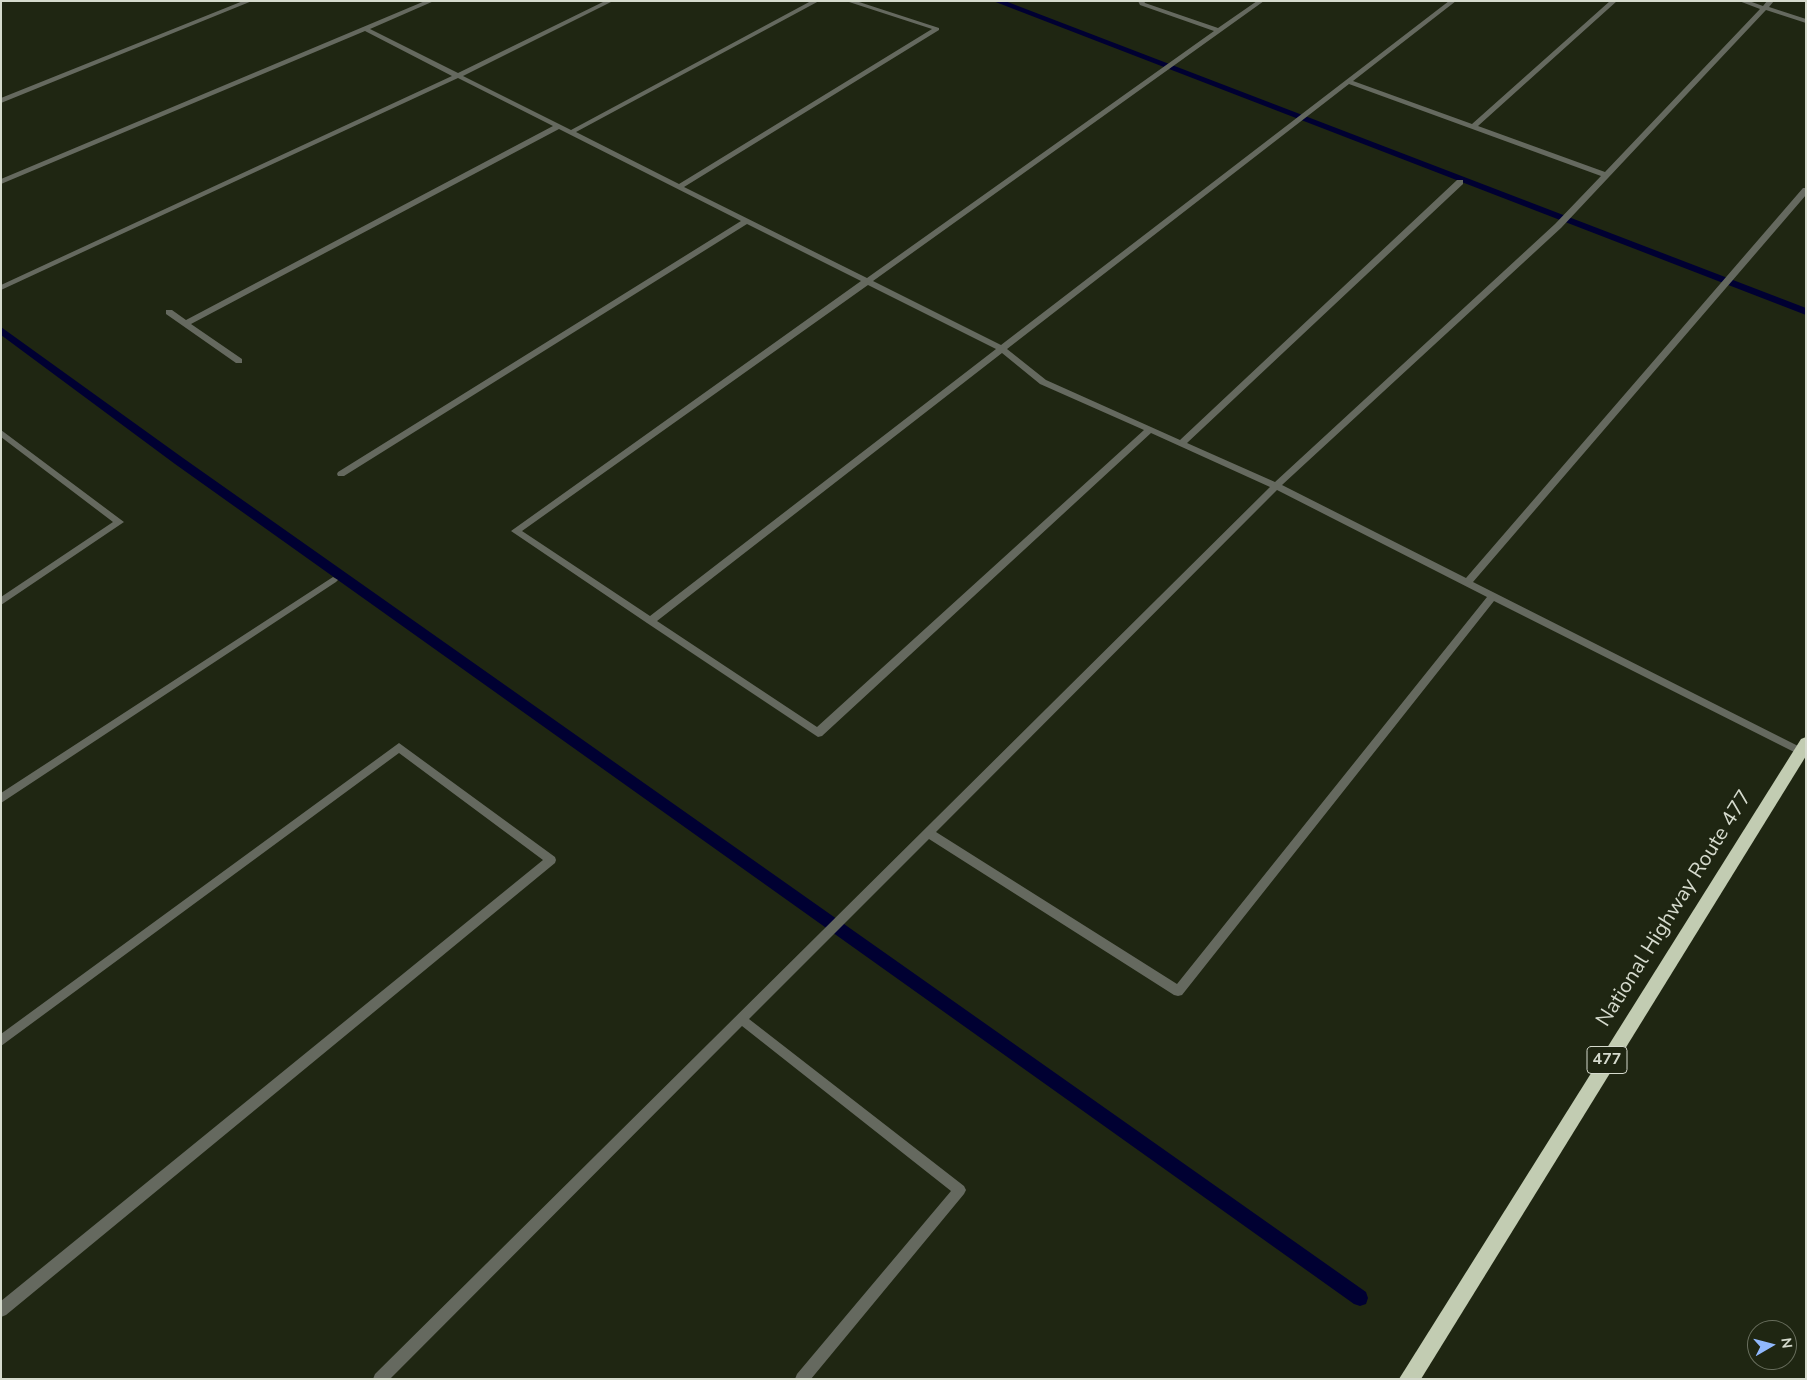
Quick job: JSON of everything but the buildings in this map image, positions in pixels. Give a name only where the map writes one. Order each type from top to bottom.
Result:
[{"type":"highway","name":"National Highway Route 477","points":[[1409,1379],[1804,749]]},
{"type":"street","points":[[1,101],[249,1]]},
{"type":"street","points":[[1,182],[432,1]]},
{"type":"street","points":[[1,288],[459,75],[610,1]]},
{"type":"street","points":[[572,132],[816,1]]},
{"type":"street","points":[[680,186],[937,29],[849,1]]},
{"type":"street","points":[[1141,1],[1142,4],[1220,31]]},
{"type":"street","points":[[1148,430],[818,733],[516,531],[1261,1]]},
{"type":"street","points":[[650,621],[1453,1]]},
{"type":"street","points":[[1473,127],[1614,1]]},
{"type":"street","points":[[1742,1],[1806,21]]},
{"type":"street","points":[[380,1379],[1276,486],[1558,226],[1771,1]]},
{"type":"street","points":[[365,29],[1002,349],[1043,382],[1276,486],[1466,583],[1804,749]]},
{"type":"street","points":[[1349,82],[1606,175]]},
{"type":"street","points":[[186,323],[559,126]]},
{"type":"street","points":[[1180,444],[1460,182]]},
{"type":"street","points":[[1466,583],[1806,190]]},
{"type":"street","points":[[341,474],[748,220]]},
{"type":"street","points":[[169,312],[239,361]]},
{"type":"street","points":[[1,433],[119,522],[1,602]]},
{"type":"street","points":[[1,798],[333,580]]},
{"type":"street","points":[[929,832],[1178,991],[1493,596]]},
{"type":"street","points":[[1,1041],[399,747],[551,860],[1,1310]]},
{"type":"street","points":[[741,1019],[960,1190],[802,1379]]},
{"type":"waterway","points":[[997,1],[1806,312]]},
{"type":"waterway","points":[[1,330],[179,461],[1360,1298]]}]
